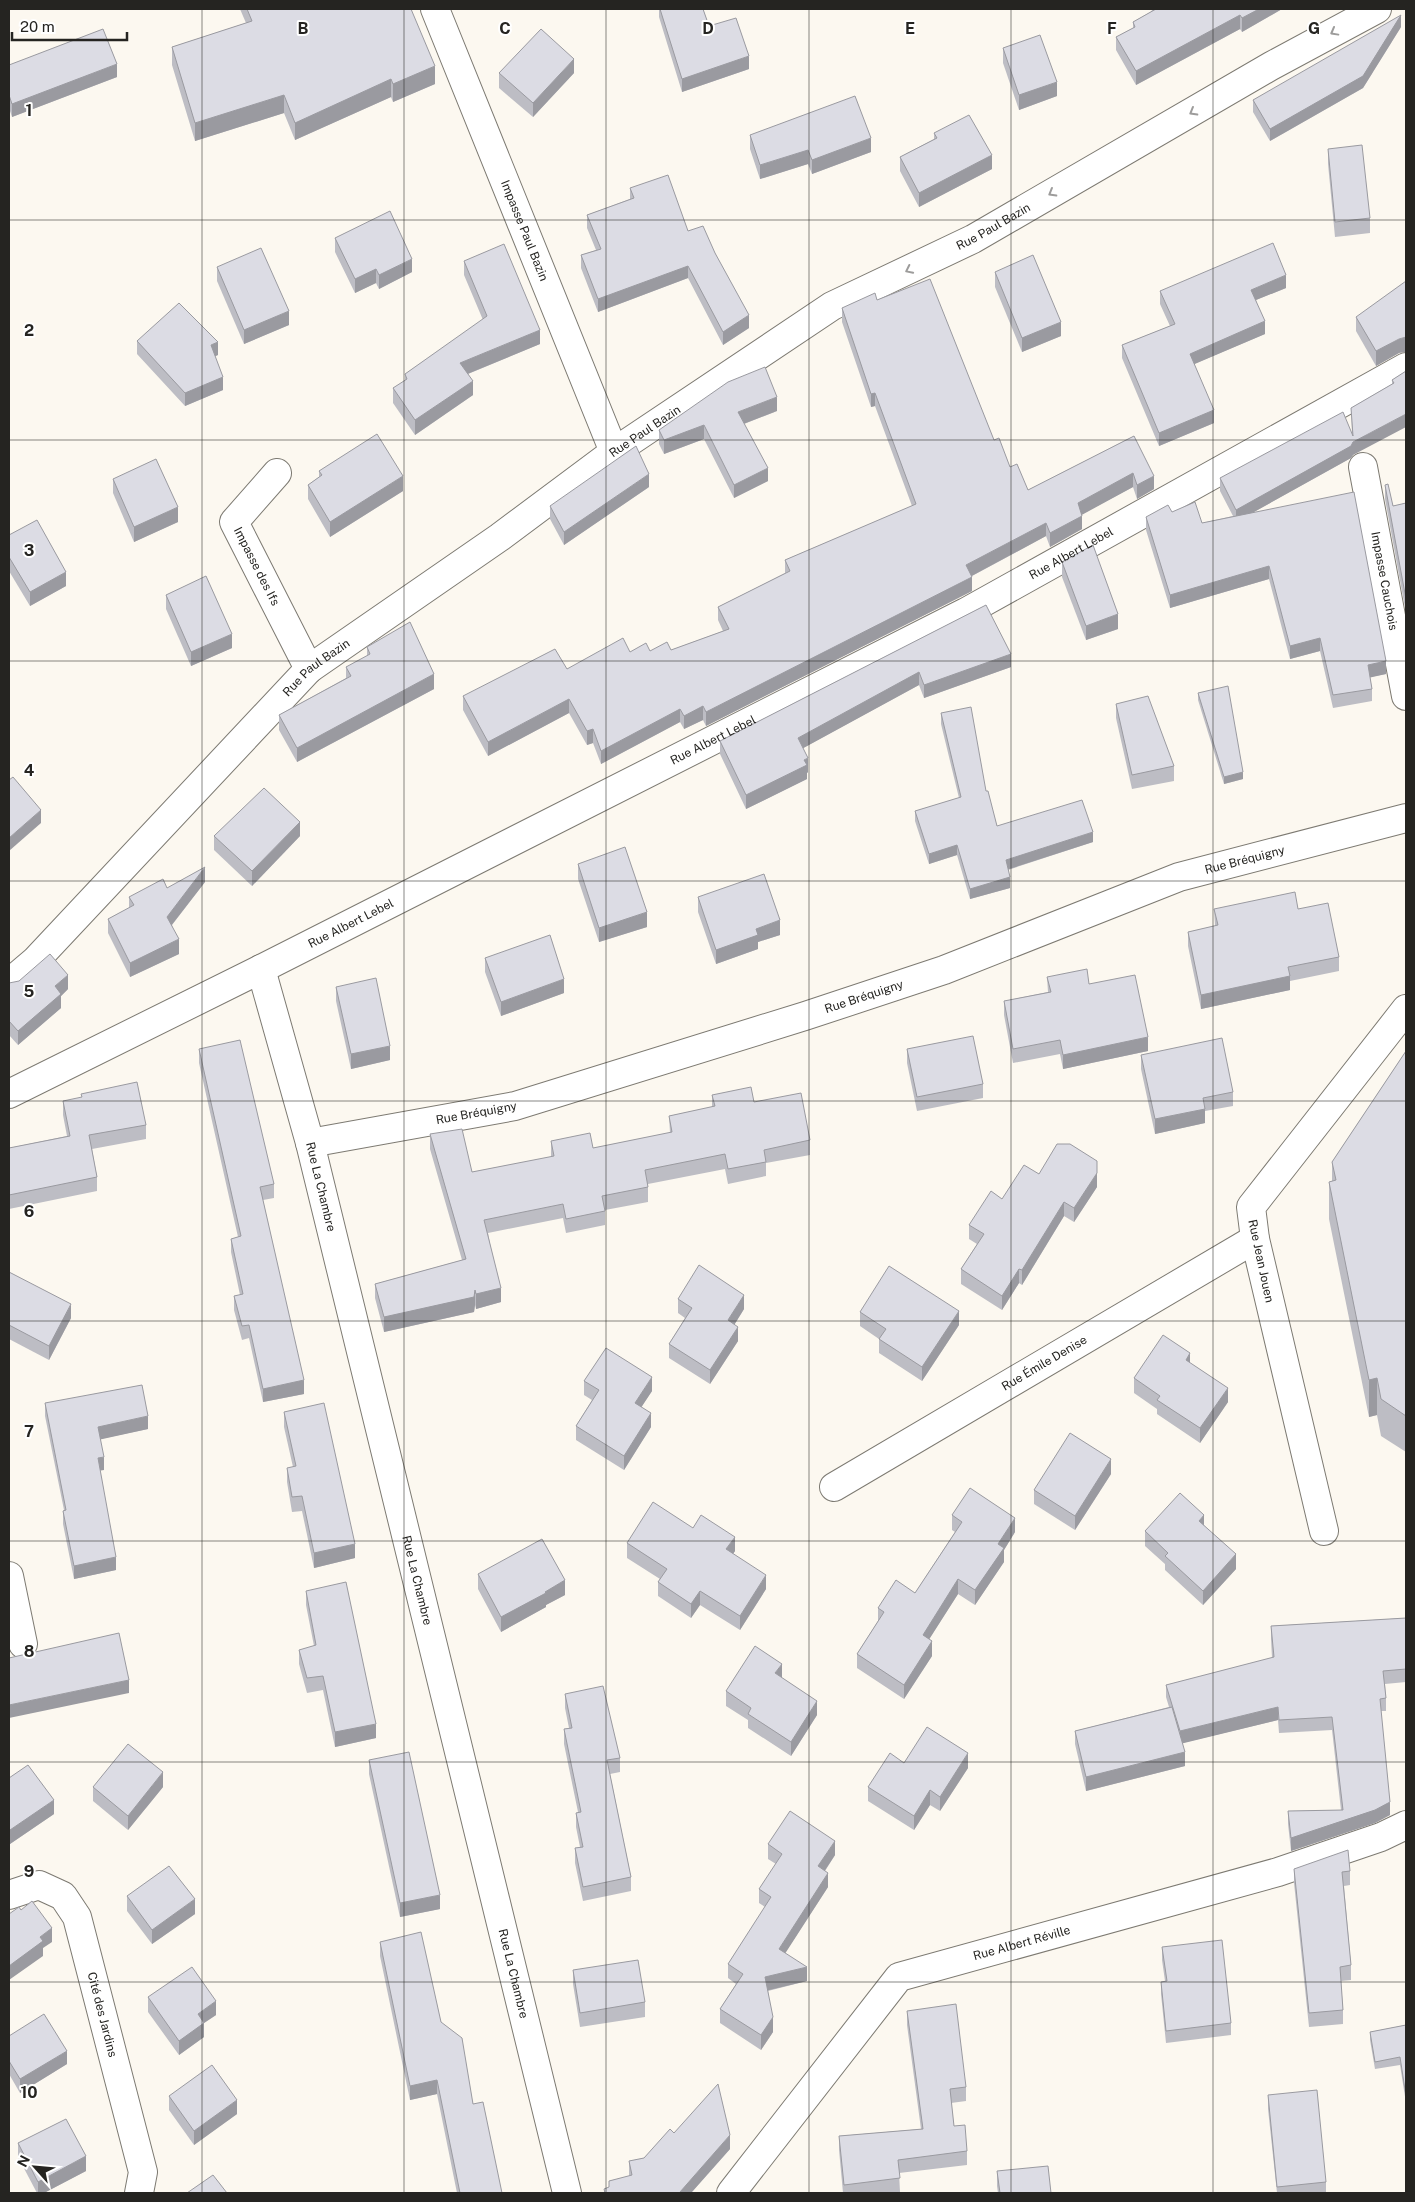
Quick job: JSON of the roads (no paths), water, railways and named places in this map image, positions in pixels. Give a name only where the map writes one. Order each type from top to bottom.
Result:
[{"type":"street","name":"Impasse Paul Bazin","points":[[435,9],[614,452]]},
{"type":"street","name":"Rue Paul Bazin","points":[[9,983],[35,960],[309,669],[500,537],[614,452],[832,306],[973,239],[1271,66],[1377,9]]},
{"type":"street","name":"Rue Albert Lebel","points":[[9,1094],[261,969],[966,612],[1406,367]]},
{"type":"street","name":"Impasse Cauchois","points":[[1363,467],[1406,696]]},
{"type":"street","name":"Impasse des Ifs","points":[[277,473],[234,522],[309,669]]},
{"type":"street","name":"Rue Bréquigny","points":[[310,1142],[515,1106],[805,1016],[944,970],[1179,877],[1406,818]]},
{"type":"street","name":"Rue La Chambre","points":[[261,969],[310,1142],[567,2193]]},
{"type":"street","name":"Rue Jean Jouen","points":[[1324,1531],[1255,1239],[1250,1207],[1406,1009]]},
{"type":"street","name":"Rue Émile Denise","points":[[834,1487],[1255,1239]]},
{"type":"street","points":[[9,1576],[22,1644]]},
{"type":"street","name":"Rue Albert Réville","points":[[731,2193],[899,1978],[1278,1872],[1381,1837],[1406,1826]]},
{"type":"street","name":"Cité des Jardins","points":[[9,1895],[39,1885],[63,1896],[77,1917],[143,2172],[140,2193]]}]
